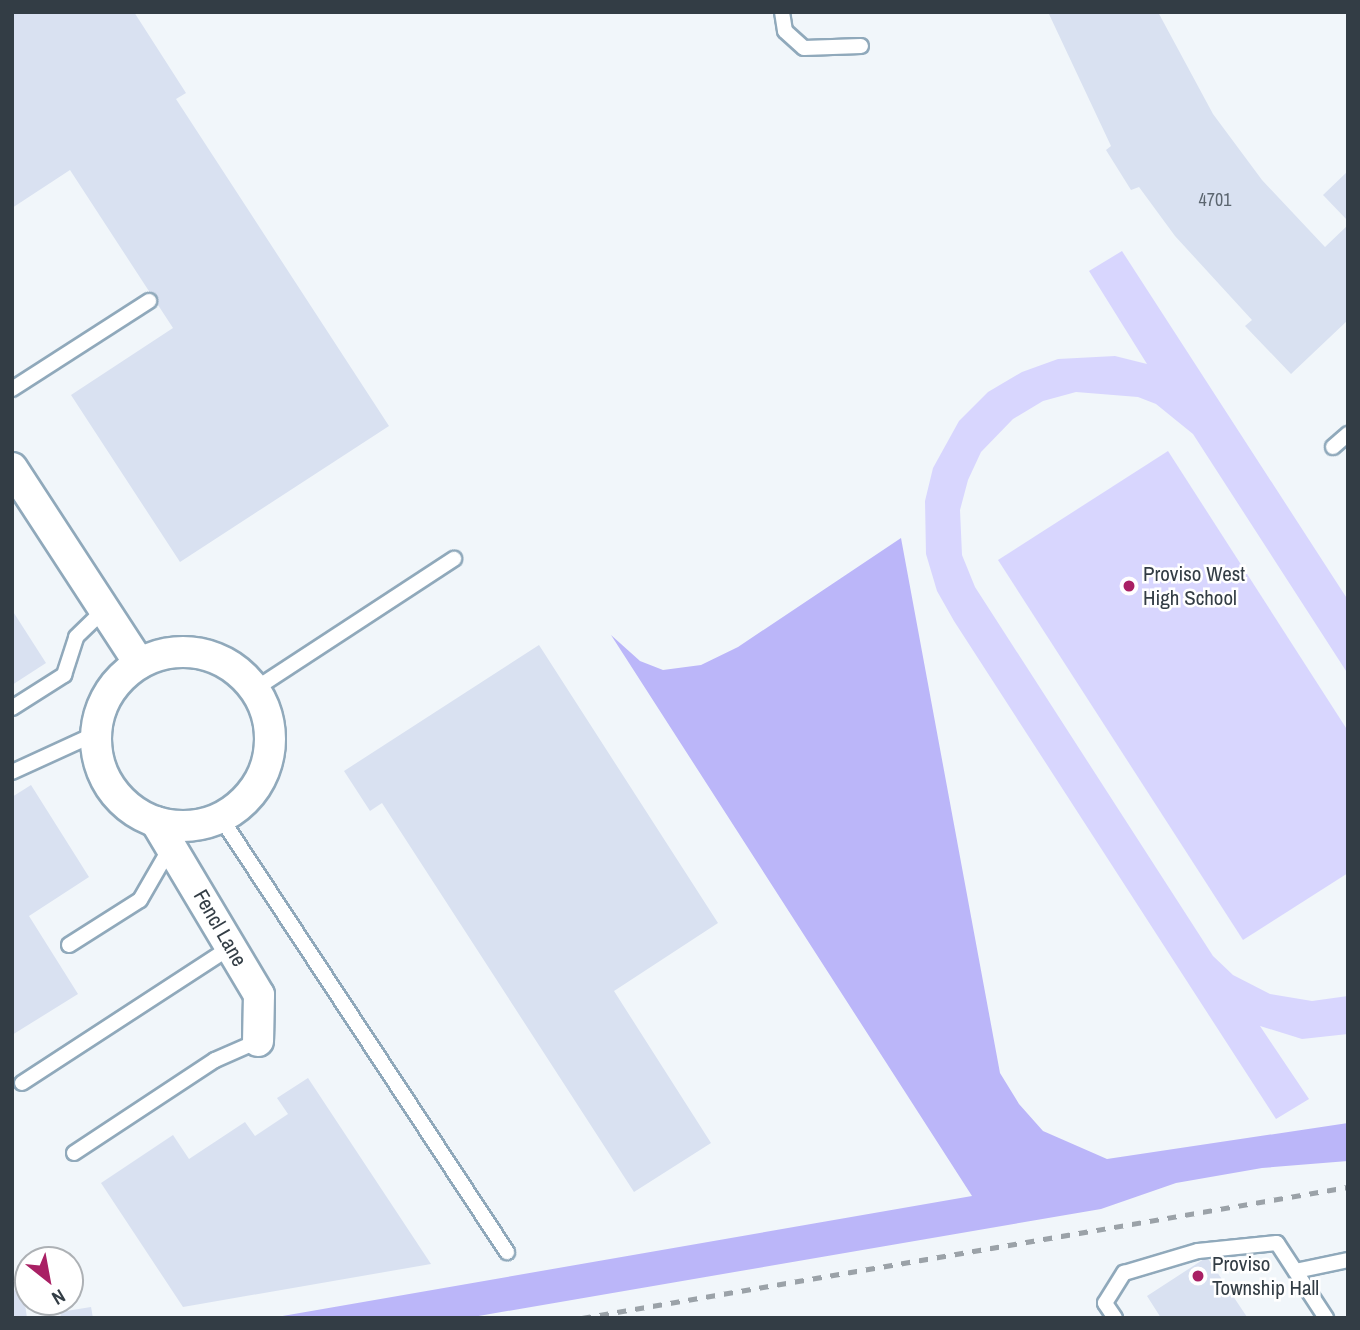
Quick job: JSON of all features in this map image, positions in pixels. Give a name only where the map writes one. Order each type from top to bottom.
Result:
[{"type":"street","points":[[12,468],[139,663]]},
{"type":"street","name":"Fencl Lane","points":[[164,834],[179,826],[220,818],[253,791],[269,752],[270,729],[255,689],[221,660],[199,653],[174,652],[139,663],[107,695],[95,734],[106,780],[121,800],[164,834],[259,996],[258,1041]]},
{"type":"lane","points":[[782,12],[785,31],[804,48],[861,46]]},
{"type":"lane","points":[[12,389],[149,301]]},
{"type":"lane","points":[[1333,447],[1348,434]]},
{"type":"lane","points":[[255,689],[454,559]]},
{"type":"lane","points":[[12,708],[64,675],[76,637],[104,610]]},
{"type":"lane","points":[[12,772],[95,734]]},
{"type":"lane","points":[[220,818],[507,1252]]},
{"type":"lane","points":[[69,945],[140,900],[164,834]]},
{"type":"lane","points":[[22,1083],[231,947]]},
{"type":"lane","points":[[74,1153],[215,1060],[258,1041]]},
{"type":"lane","points":[[1115,1318],[1105,1303],[1124,1273],[1198,1251],[1277,1243],[1326,1318]]},
{"type":"lane","points":[[1296,1271],[1348,1260]]},
{"type":"shaded area","points":[[1122,251],[1348,600],[1348,674],[1193,434],[1156,404],[1138,397],[1076,392],[1043,401],[1013,419],[981,452],[968,480],[960,510],[962,555],[975,587],[1213,956],[1233,975],[1270,994],[1312,1001],[1348,996],[1348,1034],[1302,1039],[1260,1026],[1309,1099],[1276,1119],[954,621],[937,591],[926,554],[925,501],[933,468],[959,421],[988,392],[1022,372],[1058,359],[1115,356],[1147,364],[1089,271]]},
{"type":"shaded area","points":[[1168,451],[1348,731],[1348,873],[1243,940],[998,560]]},
{"type":"shaded area","points":[[901,538],[1000,1073],[1019,1104],[1043,1131],[1107,1159],[1348,1123],[1348,1161],[1262,1168],[1176,1183],[1101,1209],[467,1318],[271,1318],[972,1196],[611,635],[640,661],[663,670],[701,665],[738,647]]},
{"type":"building","points":[[12,12],[134,12],[186,93],[176,99],[389,426],[180,562],[71,395],[173,328],[70,170],[12,208]]},
{"type":"building","points":[[1048,12],[1158,12],[1213,114],[1262,180],[1325,247],[1348,225],[1348,320],[1291,374],[1245,326],[1252,320],[1175,236],[1139,187],[1131,190],[1106,150],[1111,146]]},
{"type":"building","points":[[1348,171],[1348,221],[1323,195]]},
{"type":"building","points":[[12,610],[46,663],[12,685]]},
{"type":"building","points":[[539,645],[718,923],[614,991],[711,1143],[634,1192],[382,803],[370,811],[344,771]]},
{"type":"building","points":[[31,785],[89,877],[29,916],[78,994],[12,1035],[12,797]]},
{"type":"building","points":[[308,1078],[431,1264],[183,1307],[101,1183],[173,1135],[189,1159],[245,1122],[255,1136],[288,1114],[277,1098]]},
{"type":"building","name":"Proviso Township Hall","points":[[1207,1257],[1247,1317],[1253,1318],[1161,1318],[1147,1296]]},
{"type":"building","points":[[12,1285],[14,1316],[27,1318],[12,1318]]},
{"type":"building","points":[[91,1307],[93,1318],[61,1318],[84,1316],[84,1308]]},
{"type":"railway","points":[[582,1318],[1348,1187]]},
{"type":"place","name":"Proviso West High School","points":[[1129,586]]},
{"type":"place","name":"Proviso Township Hall","points":[[1198,1276]]}]
